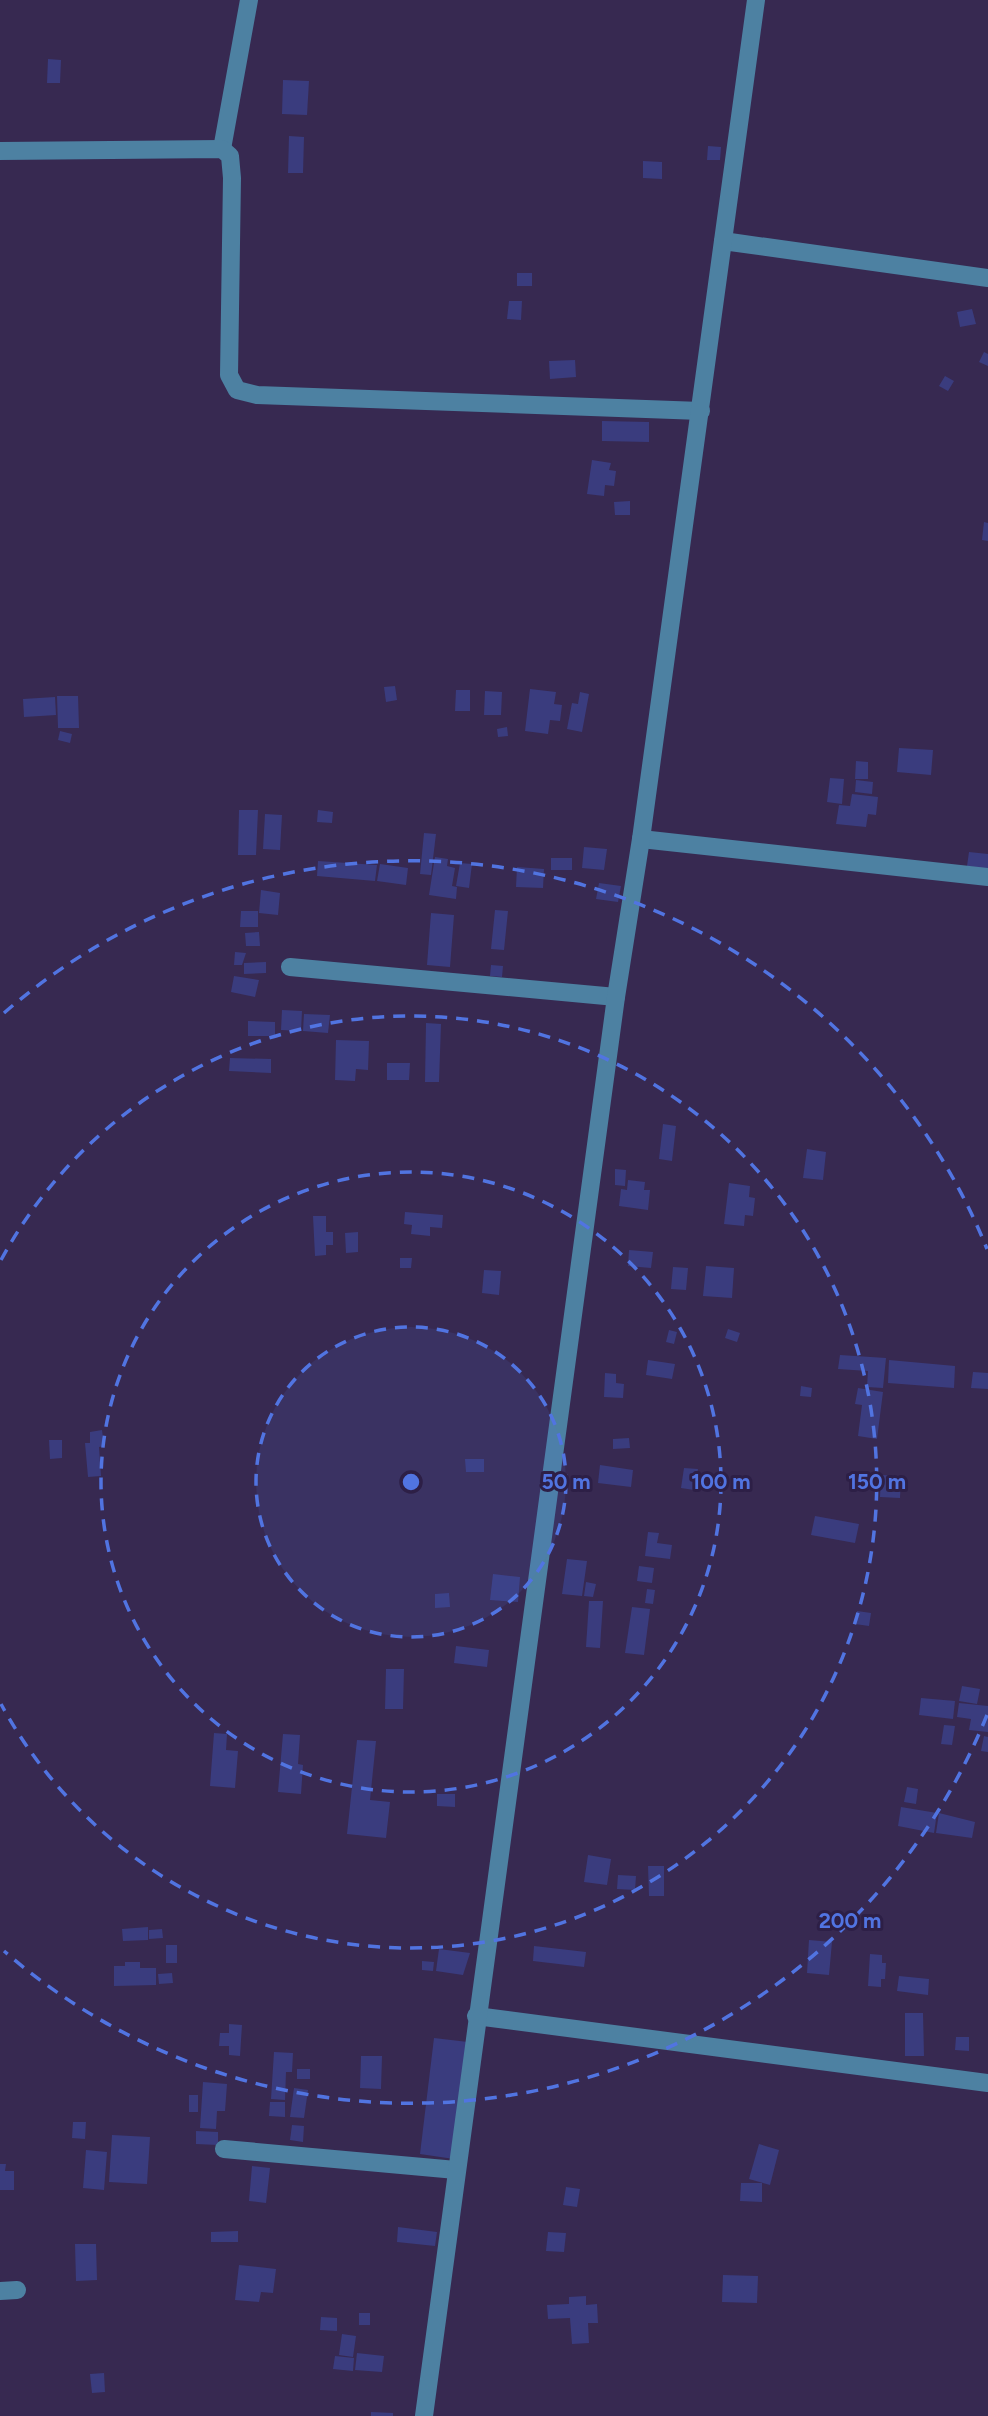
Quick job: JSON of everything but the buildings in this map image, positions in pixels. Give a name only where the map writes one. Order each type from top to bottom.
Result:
[{"type":"street","points":[[222,149],[249,0]]},
{"type":"street","points":[[424,2416],[476,2016],[616,997],[641,839],[756,0]]},
{"type":"street","points":[[0,151],[222,149],[230,156],[232,178],[229,375],[237,390],[257,395],[701,411]]},
{"type":"street","points":[[723,241],[988,278]]},
{"type":"street","points":[[641,839],[988,877]]},
{"type":"street","points":[[290,967],[616,997]]},
{"type":"street","points":[[476,2016],[988,2083]]},
{"type":"street","points":[[224,2149],[457,2170]]}]
